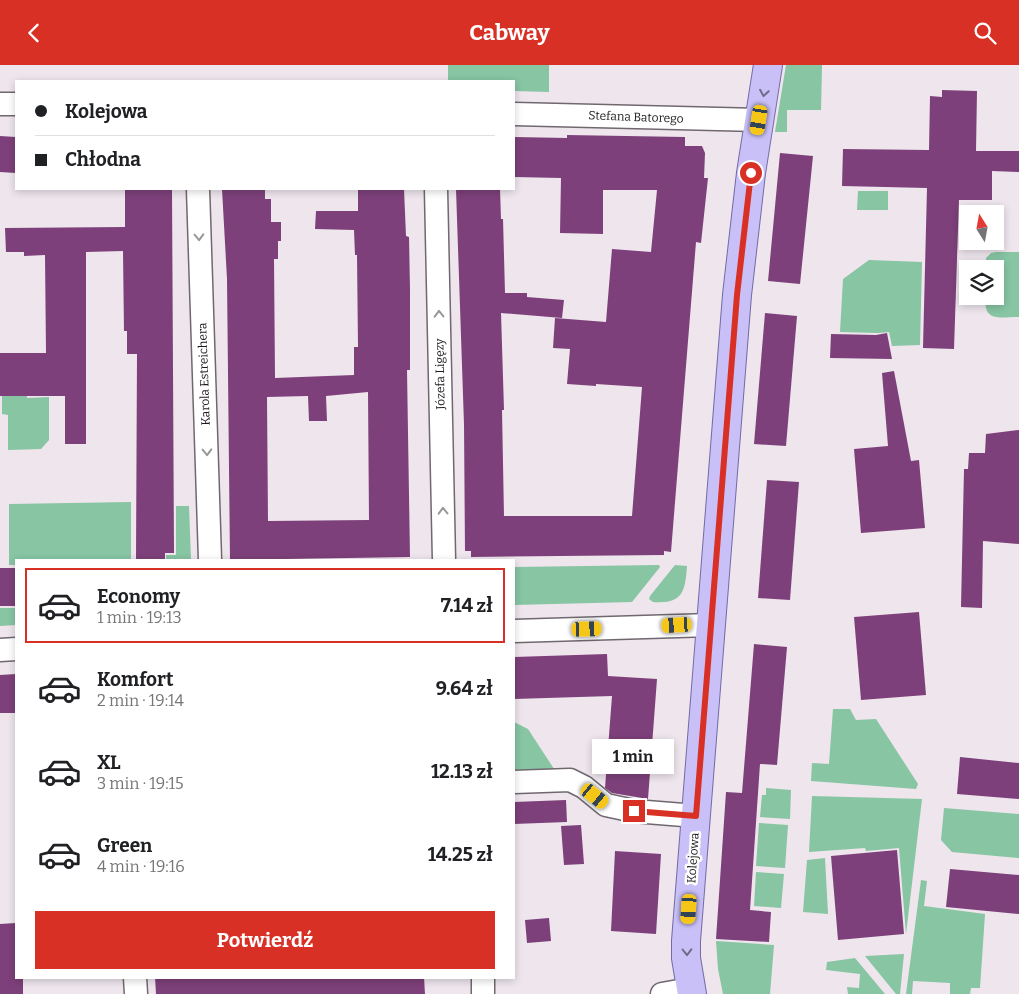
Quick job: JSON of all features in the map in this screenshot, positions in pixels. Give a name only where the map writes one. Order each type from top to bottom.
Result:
[{"type":"main road","name":"Kolejowa","points":[[691,992],[686,957],[686,941],[737,295],[751,173],[768,65]]},
{"type":"street","points":[[0,104],[15,104]]},
{"type":"street","name":"Stefana Batorego","points":[[515,114],[759,120]]},
{"type":"street","name":"Karola Estreichera","points":[[198,190],[210,559]]},
{"type":"street","name":"Józefa Ligęzy","points":[[436,190],[444,559]]},
{"type":"street","points":[[515,631],[711,625]]},
{"type":"street","points":[[0,649],[15,649]]},
{"type":"street","points":[[515,782],[570,780],[584,787],[606,805],[634,811],[696,816]]},
{"type":"street","points":[[135,979],[136,994]]},
{"type":"street","points":[[483,979],[484,994]]},
{"type":"street","points":[[662,994],[691,992]]},
{"type":"green space","points":[[448,65],[549,65],[549,92],[515,91],[515,80],[448,80]]},
{"type":"green space","points":[[786,65],[822,65],[821,110],[787,110],[787,132],[775,132]]},
{"type":"green space","points":[[858,191],[888,191],[888,210],[857,210]]},
{"type":"green space","points":[[1019,252],[1019,317],[994,317],[987,311],[985,305],[1004,305],[1004,260],[986,260],[991,253]]},
{"type":"green space","points":[[869,260],[922,262],[920,345],[892,346],[889,332],[840,332],[843,279]]},
{"type":"green space","points":[[2,392],[27,392],[27,398],[49,397],[49,440],[41,449],[8,450],[8,415],[2,414]]},
{"type":"green space","points":[[131,502],[131,559],[15,559],[15,565],[9,565],[9,504]]},
{"type":"green space","points":[[176,506],[189,506],[191,559],[166,559],[166,555],[176,555]]},
{"type":"green space","points":[[659,565],[660,567],[632,602],[515,605],[515,567]]},
{"type":"green space","points":[[675,565],[687,566],[683,590],[676,599],[653,602],[649,599],[650,596]]},
{"type":"green space","points":[[0,608],[15,608],[15,625],[0,626]]},
{"type":"green space","points":[[833,709],[850,709],[856,720],[876,719],[918,784],[916,789],[811,781],[812,763],[829,764]]},
{"type":"green space","points":[[515,722],[528,729],[556,772],[515,773]]},
{"type":"green space","points":[[766,788],[791,790],[790,819],[760,817],[762,795],[766,795]]},
{"type":"green space","points":[[812,796],[922,799],[906,934],[899,848],[866,851],[865,848],[809,852]]},
{"type":"green space","points":[[944,808],[1019,814],[1019,858],[952,852],[941,840]]},
{"type":"green space","points":[[759,823],[788,825],[785,868],[756,866]]},
{"type":"green space","points":[[825,858],[828,914],[803,912],[807,860]]},
{"type":"green space","points":[[756,872],[784,874],[781,908],[754,906]]},
{"type":"green space","points":[[921,880],[927,881],[924,906],[985,914],[980,988],[971,988],[970,994],[950,994],[950,983],[913,981],[912,994],[906,994]]},
{"type":"green space","points":[[716,941],[774,945],[770,994],[723,994],[718,969]]},
{"type":"green space","points":[[904,954],[900,994],[896,994],[865,956]]},
{"type":"green space","points":[[855,958],[885,994],[848,994],[847,987],[859,988],[860,974],[826,970],[827,962]]},
{"type":"building","points":[[942,90],[977,91],[976,151],[1019,151],[1019,172],[992,171],[992,200],[959,200],[954,349],[923,348],[927,188],[842,186],[843,149],[929,150],[930,96],[942,97]]},
{"type":"building","points":[[567,135],[685,137],[685,146],[702,146],[705,153],[704,178],[708,178],[701,243],[696,242],[671,552],[664,551],[664,555],[471,557],[471,551],[465,551],[464,424],[456,190],[500,190],[501,219],[503,219],[505,293],[527,293],[527,297],[564,300],[562,318],[501,313],[504,410],[502,410],[504,516],[632,516],[642,387],[567,384],[570,349],[553,348],[555,318],[606,322],[612,249],[651,252],[657,190],[603,190],[603,234],[560,233],[561,178],[515,177],[515,137],[567,138]]},
{"type":"building","points":[[0,136],[15,137],[15,173],[0,172]]},
{"type":"building","points":[[780,153],[813,156],[800,284],[768,281]]},
{"type":"building","points":[[125,190],[172,190],[174,553],[165,553],[165,559],[136,559],[137,354],[127,354],[127,331],[124,331],[123,251],[86,252],[86,444],[65,444],[65,396],[0,396],[0,353],[46,353],[45,255],[24,256],[24,252],[6,252],[5,228],[125,227]]},
{"type":"building","points":[[222,190],[265,190],[265,199],[271,199],[271,222],[281,222],[281,241],[278,241],[278,259],[274,259],[275,378],[354,375],[354,347],[358,347],[357,255],[355,255],[354,230],[315,229],[316,211],[358,211],[358,190],[404,190],[406,236],[409,237],[410,289],[410,370],[407,370],[410,557],[230,559],[227,279]],"holes":[[[368,392],[369,520],[268,521],[267,397],[308,396],[309,421],[327,421],[326,396]]]},
{"type":"building","points":[[765,313],[797,316],[786,446],[754,444]]},
{"type":"building","points":[[887,333],[892,359],[830,358],[831,334],[876,335]]},
{"type":"building","points":[[894,371],[911,461],[919,460],[925,528],[861,533],[854,449],[888,446],[882,373]]},
{"type":"building","points":[[1019,430],[1019,544],[983,541],[982,608],[961,607],[964,469],[968,469],[969,453],[985,453],[986,434]]},
{"type":"building","points":[[767,480],[799,482],[790,600],[758,598]]},
{"type":"building","points":[[0,568],[15,568],[15,606],[0,606]]},
{"type":"building","points":[[919,612],[926,695],[861,700],[854,617]]},
{"type":"building","points":[[754,644],[787,647],[777,765],[760,764],[750,910],[771,912],[769,942],[716,939],[726,792],[742,793]]},
{"type":"building","points":[[607,654],[608,676],[657,679],[648,799],[612,793],[605,788],[612,696],[515,699],[515,657]]},
{"type":"building","points":[[15,674],[15,713],[0,713],[0,675]]},
{"type":"building","points":[[960,757],[1019,763],[1019,799],[957,794]]},
{"type":"building","points":[[566,800],[567,822],[515,824],[515,802]]},
{"type":"building","points":[[581,825],[584,864],[564,865],[561,826]]},
{"type":"building","points":[[897,850],[904,934],[838,940],[831,856]]},
{"type":"building","points":[[615,851],[661,854],[656,934],[611,931]]},
{"type":"building","points":[[950,869],[1019,875],[1019,914],[946,907]]},
{"type":"building","points":[[549,918],[551,941],[527,943],[525,920]]},
{"type":"building","points":[[15,923],[15,979],[23,979],[23,994],[0,994],[0,924]]},
{"type":"building","points":[[155,979],[424,979],[425,994],[156,994]]},
{"type":"route","points":[[634,811],[696,816],[737,295],[751,173]]}]
